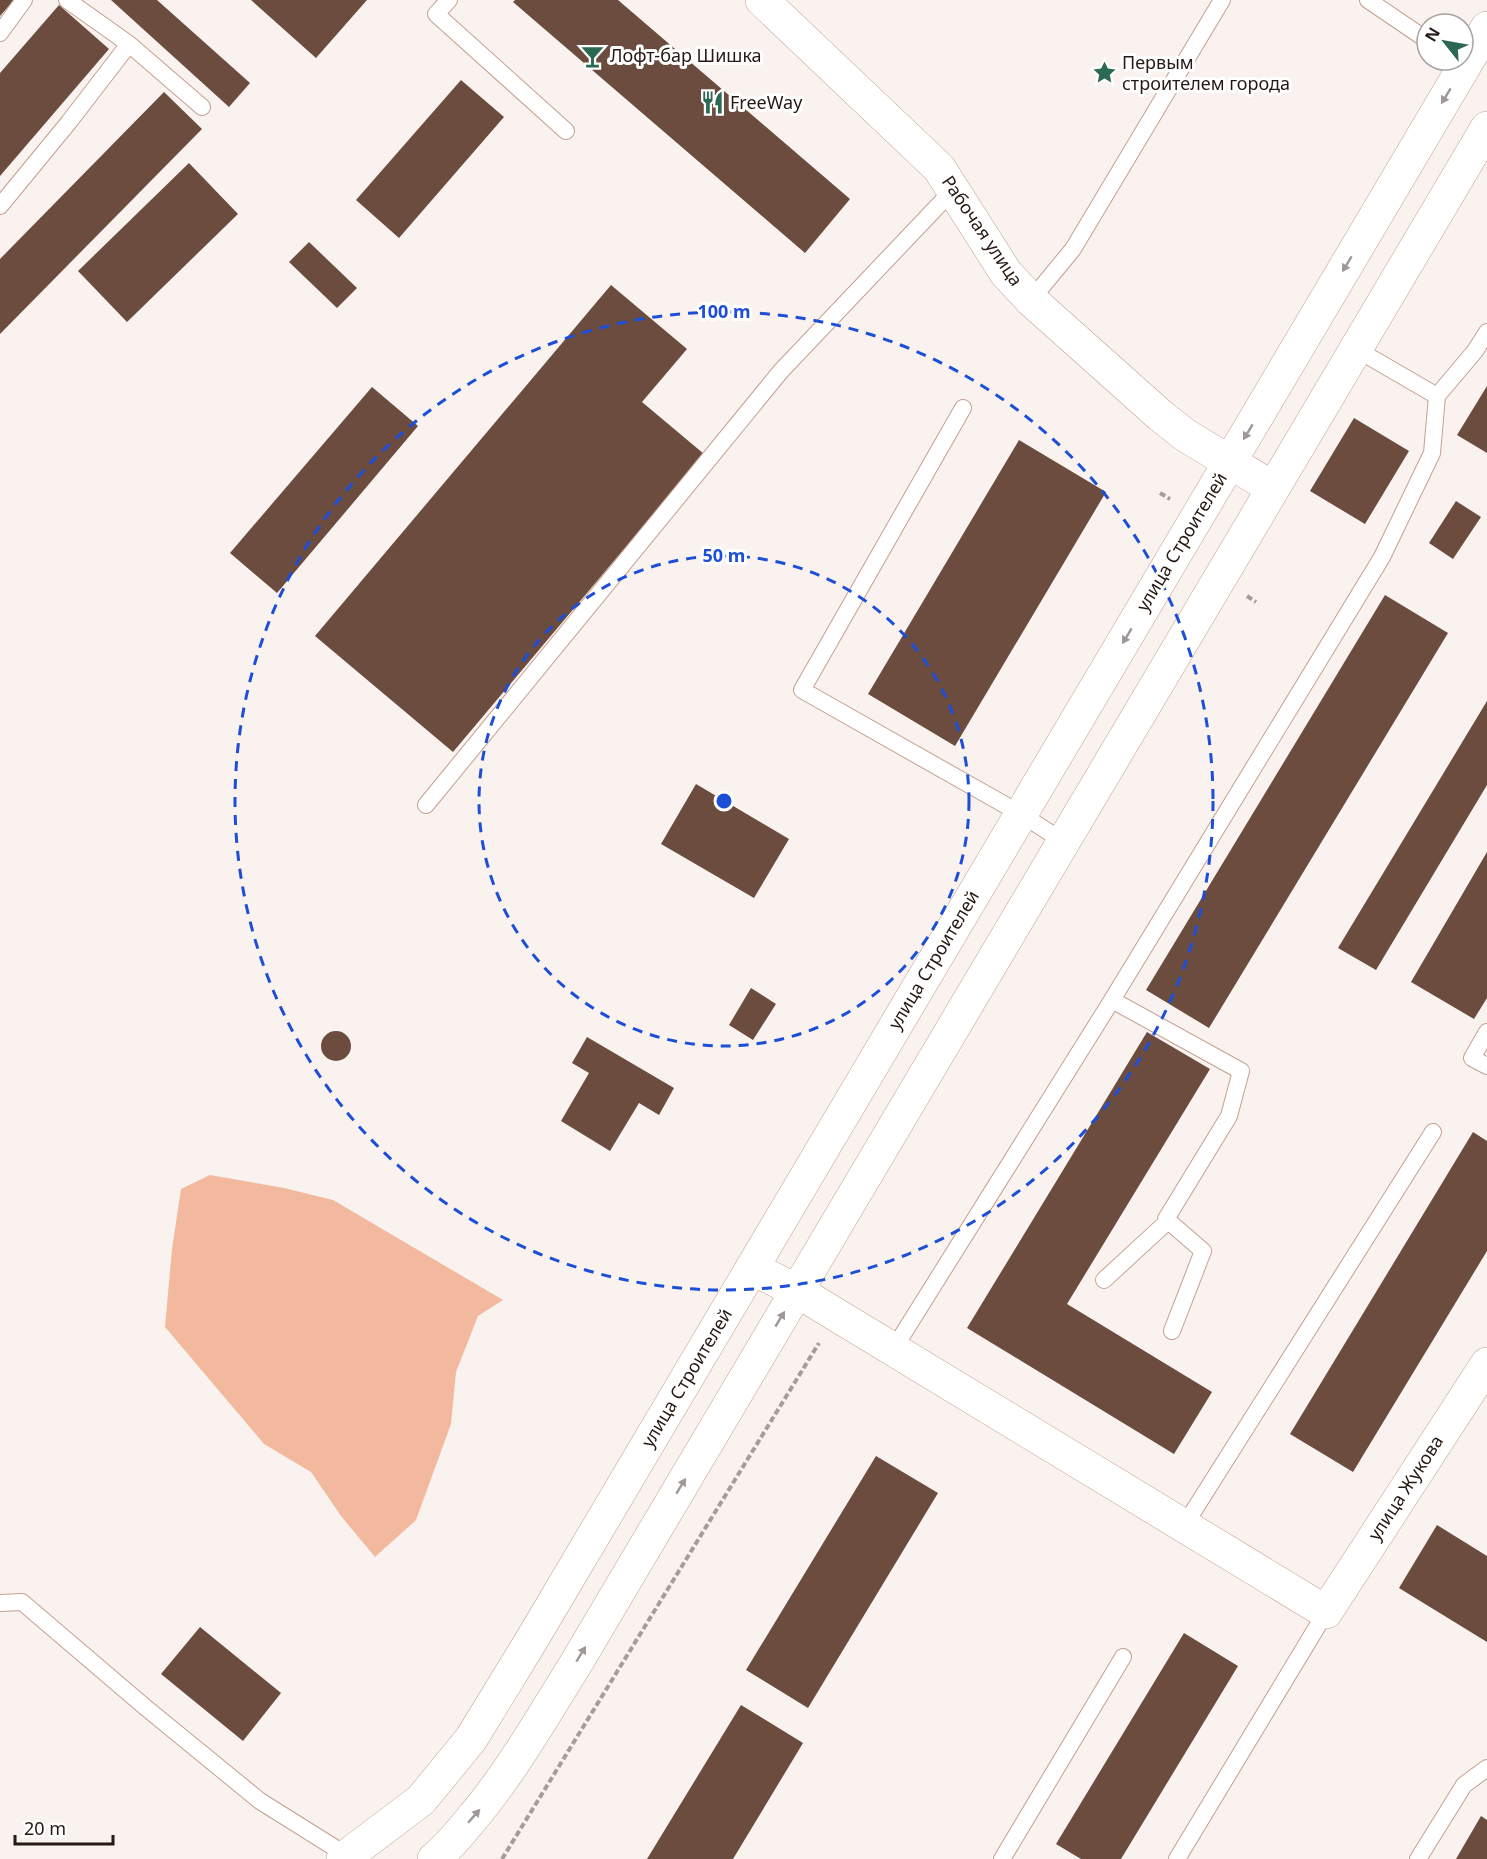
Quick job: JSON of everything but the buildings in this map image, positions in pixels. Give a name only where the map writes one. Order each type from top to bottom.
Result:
[{"type":"street","name":"Рабочая улица","points":[[762,0],[939,168],[1006,273],[1031,300],[1185,435],[1273,489]]},
{"type":"street","name":"улица Строителей","points":[[1475,55],[1487,28]]},
{"type":"street","name":"улица Строителей","points":[[347,1858],[421,1800],[471,1739],[1230,462],[1467,72]]},
{"type":"street","points":[[434,1859],[444,1851],[482,1807],[520,1753],[575,1665],[1487,128]]},
{"type":"street","points":[[752,1268],[797,1291],[1326,1612]]},
{"type":"street","name":"улица Жукова","points":[[1326,1612],[1487,1364]]},
{"type":"lane","points":[[0,33],[24,0]]},
{"type":"lane","points":[[67,0],[129,44],[202,107]]},
{"type":"lane","points":[[449,0],[436,14],[566,131]]},
{"type":"lane","points":[[1031,300],[1074,249],[1222,0]]},
{"type":"lane","points":[[1368,0],[1415,32]]},
{"type":"lane","points":[[0,206],[129,44]]},
{"type":"lane","points":[[426,805],[781,371],[953,190]]},
{"type":"lane","points":[[893,1350],[1112,1000],[1382,557],[1432,453],[1437,396],[1475,351],[1487,332]]},
{"type":"lane","points":[[1356,349],[1437,396]]},
{"type":"lane","points":[[963,408],[802,690],[1020,814],[1064,842]]},
{"type":"lane","points":[[1112,1000],[1241,1071],[1229,1116],[1166,1219],[1203,1251],[1173,1331]]},
{"type":"lane","points":[[1487,1032],[1472,1058],[1487,1066]]},
{"type":"lane","points":[[1184,1526],[1433,1132]]},
{"type":"lane","points":[[1104,1280],[1168,1221]]},
{"type":"lane","points":[[0,1603],[22,1602],[260,1802],[347,1858]]},
{"type":"lane","points":[[1178,1859],[1326,1612]]},
{"type":"lane","points":[[1002,1859],[1123,1657]]},
{"type":"lane","points":[[1418,1859],[1464,1785],[1487,1768]]},
{"type":"path","points":[[502,1859],[836,1315]]},
{"type":"shaded area","points":[[210,1175],[284,1188],[333,1200],[503,1300],[478,1316],[456,1372],[451,1424],[416,1520],[375,1557],[341,1516],[311,1472],[264,1444],[165,1327],[172,1249],[181,1189]]},
{"type":"place","name":"Лофт-бар Шишка","points":[[592,56]]},
{"type":"place","name":"Первым строителем города","points":[[1104,73]]},
{"type":"place","name":"FreeWay","points":[[712,103]]}]
